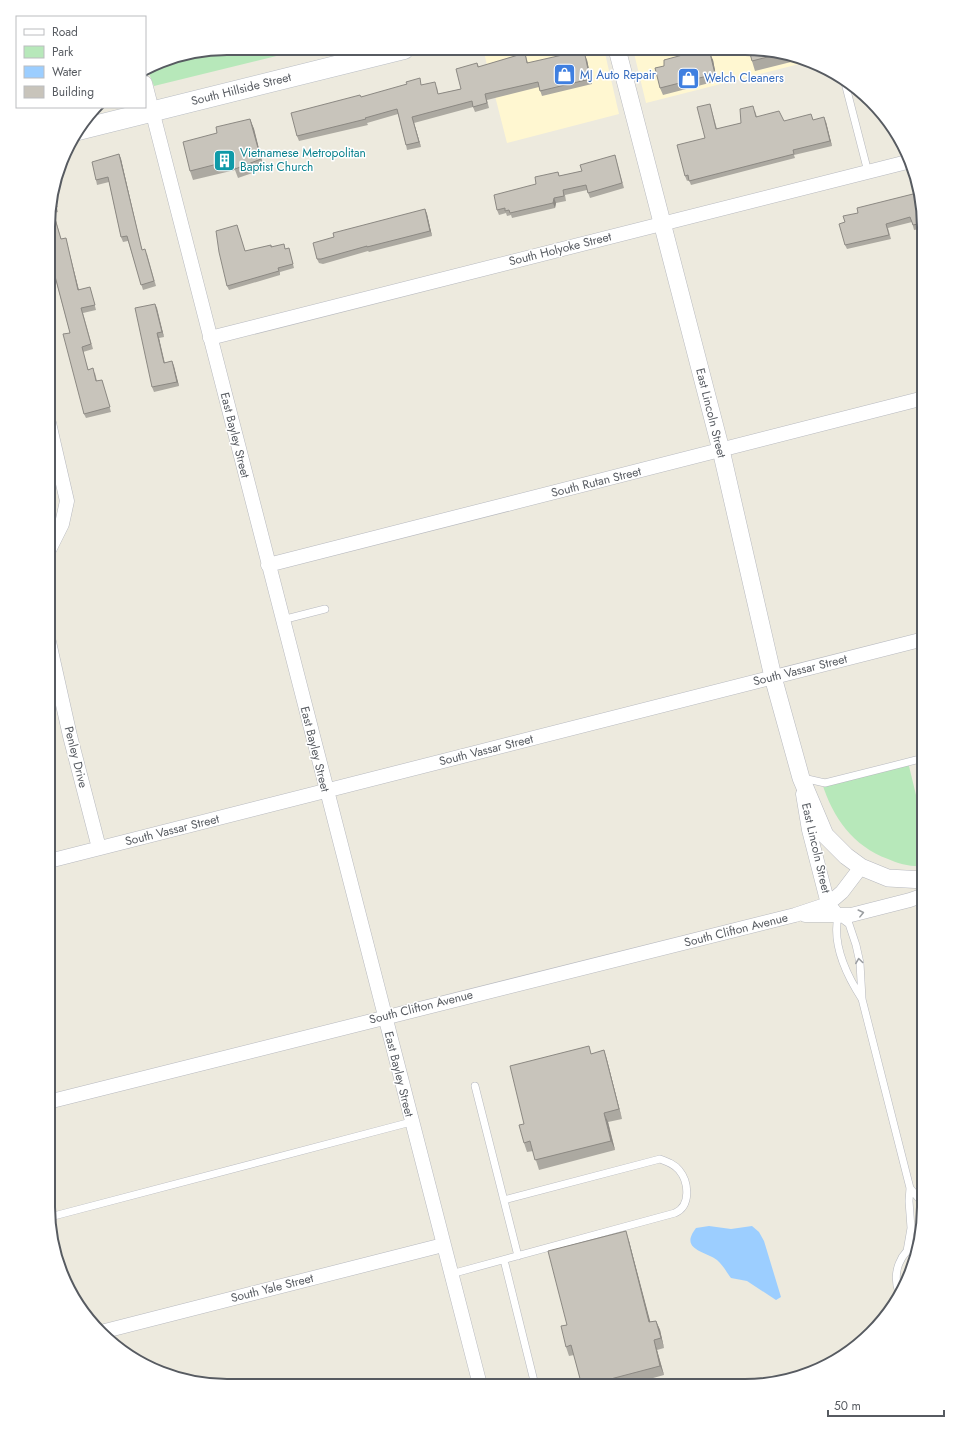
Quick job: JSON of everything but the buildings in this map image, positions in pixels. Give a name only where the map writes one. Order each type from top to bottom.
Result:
[{"type":"main road","name":"South Hillside Street","points":[[87,128],[376,55]]},
{"type":"street","name":"East Lincoln Street","points":[[619,55],[721,450],[773,677],[801,778],[809,830],[828,904],[838,916]]},
{"type":"street","name":"East Bayley Street","points":[[146,87],[411,1122],[478,1379]]},
{"type":"street","name":"South Holyoke Street","points":[[210,338],[905,163]]},
{"type":"street","name":"South Rutan Street","points":[[268,565],[917,400]]},
{"type":"street","points":[[55,449],[67,501],[62,524],[55,538]]},
{"type":"street","name":"South Vassar Street","points":[[55,859],[917,641]]},
{"type":"street","name":"Penley Drive","points":[[55,669],[70,736],[99,848]]},
{"type":"street","name":"East Lincoln Street","points":[[801,778],[825,835],[846,856],[861,867]]},
{"type":"street","points":[[861,867],[888,878],[917,880]]},
{"type":"street","name":"South Clifton Avenue","points":[[55,1100],[795,915],[828,904],[842,892],[861,867]]},
{"type":"street","name":"South Clifton Avenue","points":[[795,915],[851,915],[917,898]]},
{"type":"street","name":"South Yale Street","points":[[107,1330],[443,1245]]},
{"type":"lane","points":[[846,89],[868,172]]},
{"type":"lane","points":[[282,620],[325,609]]},
{"type":"lane","points":[[801,778],[825,783],[917,760]]},
{"type":"lane","points":[[862,999],[853,985],[846,969],[837,938],[836,926],[838,916],[849,924],[856,945],[862,999],[910,1188],[908,1201],[911,1228],[907,1251]]},
{"type":"lane","points":[[475,1086],[518,1256]]},
{"type":"lane","points":[[55,1216],[411,1122]]},
{"type":"lane","points":[[451,1274],[680,1211],[687,1198],[684,1177],[672,1163],[660,1159],[504,1200]]},
{"type":"lane","points":[[910,1188],[917,1196]]},
{"type":"lane","points":[[897,1286],[896,1273],[900,1261],[907,1251],[912,1248]]},
{"type":"lane","points":[[504,1260],[534,1379]]},
{"type":"shaded area","points":[[485,55],[605,55],[619,114],[507,143]]},
{"type":"shaded area","points":[[634,55],[756,55],[778,58],[800,64],[646,103]]},
{"type":"green space","points":[[216,55],[280,55],[154,86],[149,74],[172,64],[194,58]]},
{"type":"green space","points":[[908,762],[917,799],[917,866],[910,866],[896,862],[864,847],[838,819],[822,783]]},
{"type":"water","points":[[709,1226],[731,1229],[752,1226],[759,1232],[764,1241],[781,1297],[776,1300],[747,1281],[731,1278],[717,1260],[696,1249],[690,1241],[692,1235],[696,1228]]},
{"type":"place","name":"MJ Auto Repair","points":[[564,75]]},
{"type":"place","name":"Welch Cleaners","points":[[688,78]]},
{"type":"place","name":"Vietnamese Metropolitan Baptist Church","points":[[225,160]]}]
